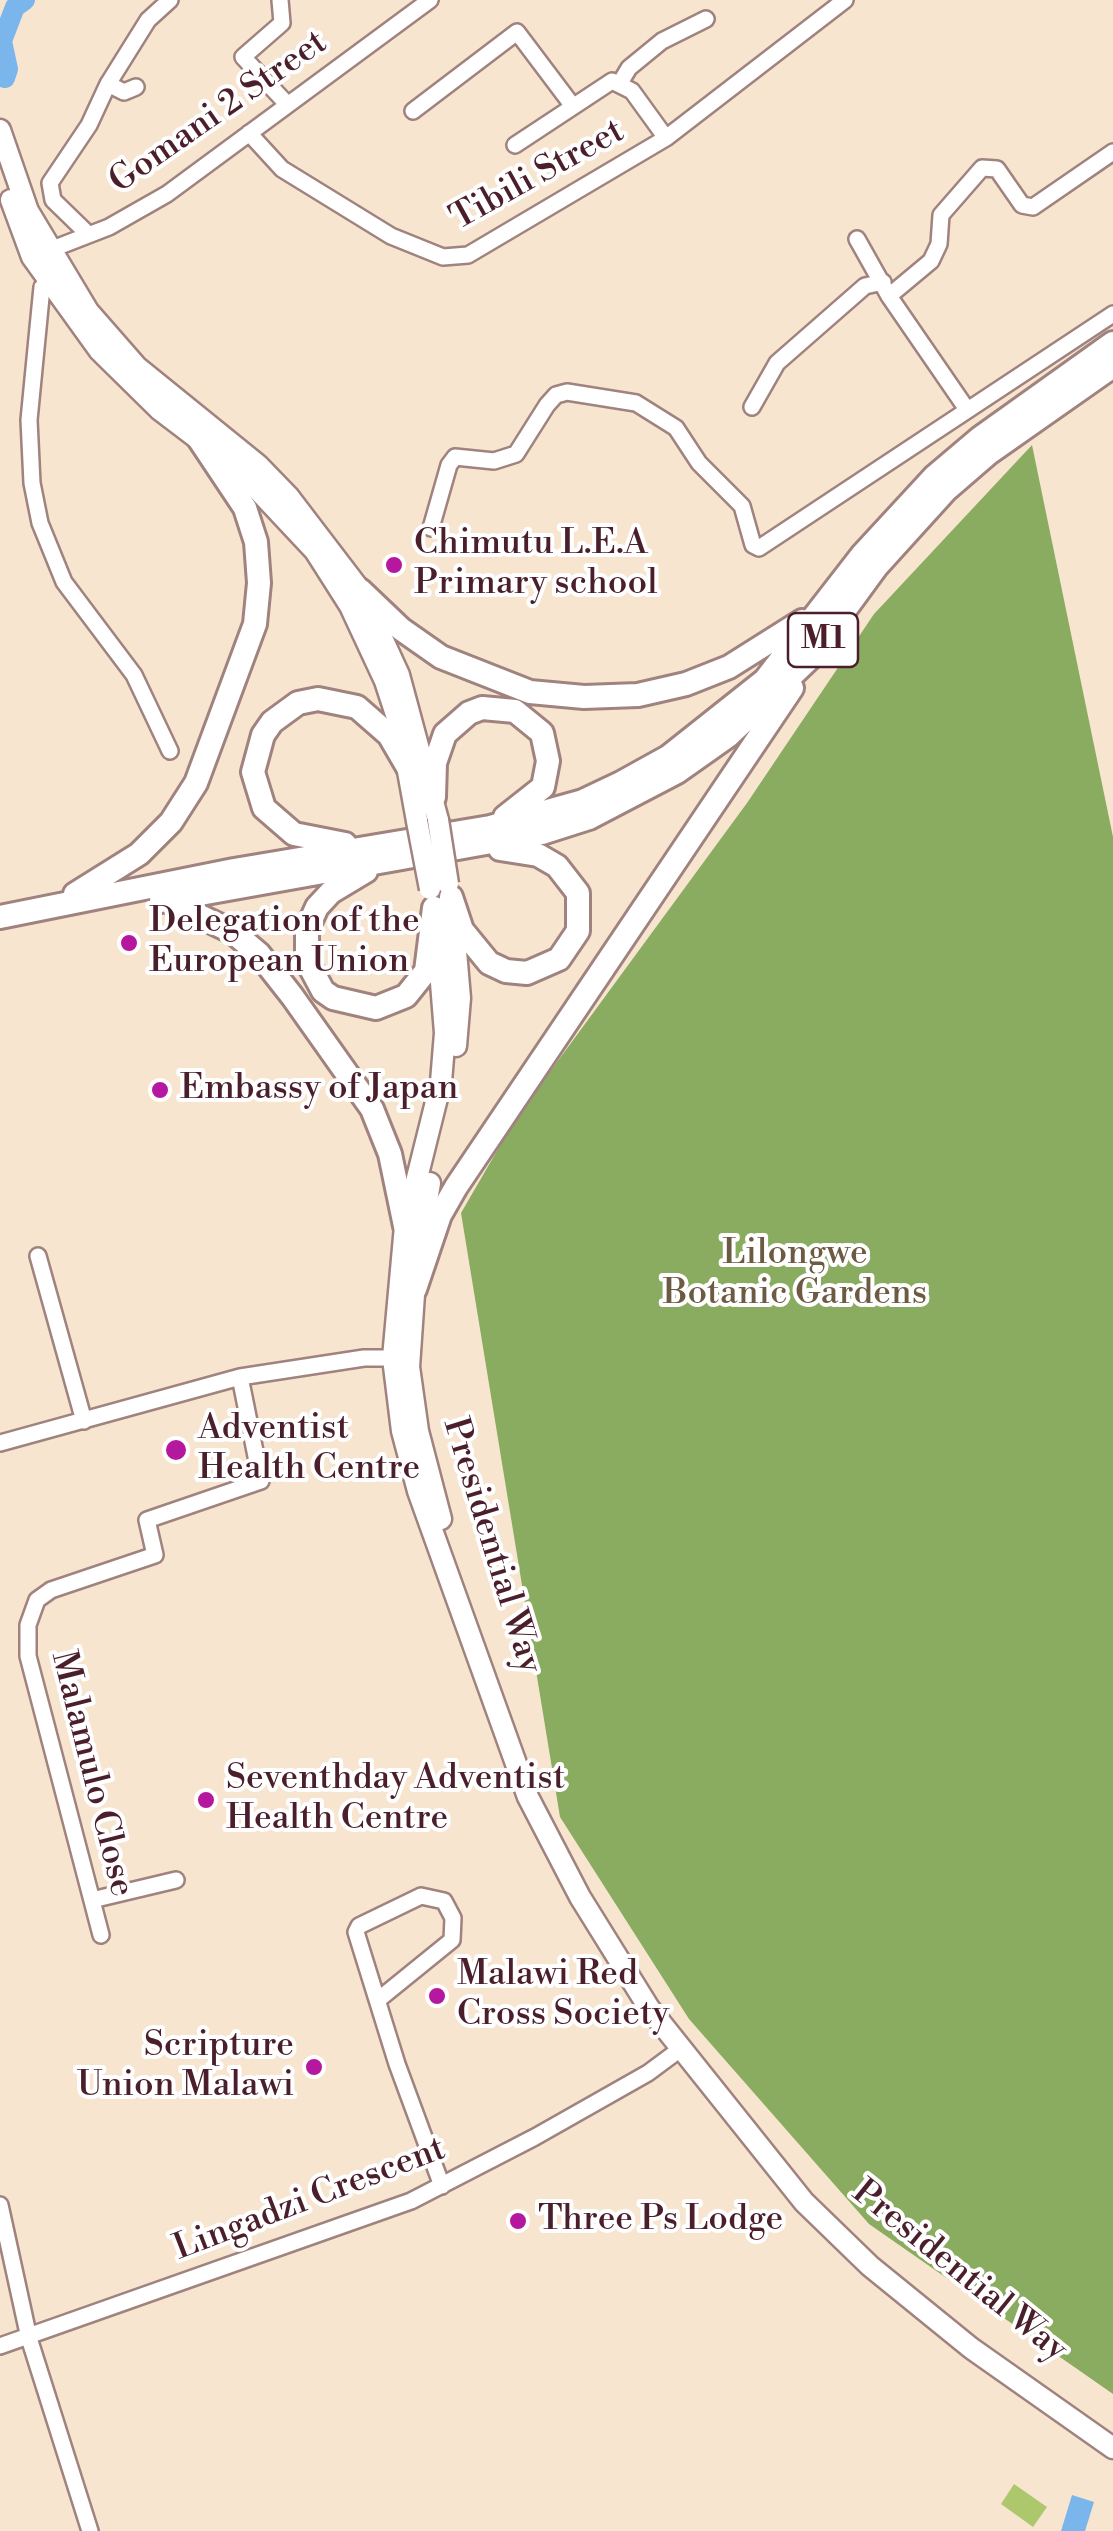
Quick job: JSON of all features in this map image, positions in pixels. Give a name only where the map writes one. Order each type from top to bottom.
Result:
[{"type":"highway","name":"M1","points":[[488,837],[583,801],[668,757],[764,680],[862,554],[934,478],[980,438],[1113,342]]},
{"type":"highway","name":"M1","points":[[0,916],[589,818],[677,772],[728,736],[809,659],[888,553],[945,492],[989,453],[1113,366]]},
{"type":"highway","points":[[44,908],[93,886],[139,854],[171,822],[202,767],[256,624],[260,583],[256,542],[245,508],[199,440]]},
{"type":"highway","points":[[355,598],[441,658],[530,692],[584,697],[638,695],[729,667],[786,634],[832,596]]},
{"type":"highway","points":[[415,1289],[430,1241],[456,1188],[809,659]]},
{"type":"highway","points":[[380,854],[294,834],[276,822],[256,790],[253,772],[263,735],[298,703],[338,701],[372,717],[410,771]]},
{"type":"highway","points":[[430,813],[435,763],[445,734],[469,713],[482,708],[515,711],[542,733],[547,746],[546,776],[528,802],[488,837],[538,855],[569,879],[578,893],[580,912],[570,947],[542,969],[506,971],[476,951],[440,894]]},
{"type":"highway","points":[[380,854],[331,892],[312,916],[308,961],[323,991],[360,1008],[393,1004],[406,996],[426,971],[440,894]]},
{"type":"highway","name":"M1","points":[[0,930],[166,900],[234,879]]},
{"type":"highway","points":[[166,900],[234,932],[259,954],[292,996],[372,1110],[390,1154],[405,1226]]},
{"type":"main road","points":[[0,130],[41,253]]},
{"type":"main road","points":[[0,170],[41,253],[99,350],[160,410]]},
{"type":"main road","points":[[0,201],[42,286],[102,362],[273,504],[355,598]]},
{"type":"main road","name":"Presidential Way","points":[[41,253],[124,353],[258,465],[289,497],[355,598],[399,675],[430,813],[440,894],[460,998],[450,1099],[426,1197],[410,1367],[436,1506],[544,1804],[614,1928],[686,2039],[841,2222],[979,2338],[1113,2431]]},
{"type":"main road","name":"Presidential Way","points":[[355,598],[385,681],[410,771],[430,813]]},
{"type":"main road","name":"Presidential Way","points":[[440,894],[441,1082],[405,1226],[393,1358],[402,1431],[418,1491],[528,1797],[580,1896],[680,2050],[782,2178],[859,2256],[970,2348],[1113,2448]]},
{"type":"street","points":[[88,234],[53,200],[49,188],[148,20],[170,0]]},
{"type":"street","points":[[280,0],[282,23],[245,52],[243,61],[287,104]]},
{"type":"street","name":"Gomani 2 Street","points":[[41,253],[167,194],[430,0]]},
{"type":"street","name":"Tibili Street","points":[[249,133],[282,169],[348,212],[424,251],[457,257],[491,245],[666,138],[845,0]]},
{"type":"street","points":[[620,83],[628,68],[662,40],[706,19]]},
{"type":"street","points":[[413,111],[517,32],[572,105]]},
{"type":"street","points":[[514,145],[608,82],[620,83],[632,91],[666,138]]},
{"type":"street","points":[[108,84],[124,92],[136,87]]},
{"type":"street","points":[[752,406],[776,363],[865,286],[886,289],[931,261],[939,244],[941,216],[982,168],[998,169],[1022,205],[1033,207],[1113,152]]},
{"type":"street","points":[[857,238],[886,289],[966,408]]},
{"type":"street","points":[[42,286],[29,420],[32,483],[40,523],[64,582],[134,675],[170,750]]},
{"type":"street","points":[[431,528],[455,456],[494,460],[516,454],[547,405],[556,395],[567,392],[636,403],[676,428],[699,463],[742,506],[753,545],[758,548],[1113,314]]},
{"type":"street","points":[[38,1256],[84,1420]]},
{"type":"street","points":[[0,1443],[240,1377],[364,1358],[393,1358]]},
{"type":"street","name":"Malamulo Close","points":[[101,1935],[28,1656],[28,1625],[37,1600],[51,1590],[155,1555],[147,1520],[262,1481],[240,1377]]},
{"type":"street","points":[[92,1900],[176,1880]]},
{"type":"street","points":[[378,2000],[452,1940],[453,1918],[444,1901],[421,1896],[358,1926],[357,1942],[442,2186]]},
{"type":"street","name":"Lingadzi Crescent","points":[[0,2346],[442,2186],[648,2074],[680,2050]]},
{"type":"street","points":[[0,2205],[29,2338],[90,2531]]},
{"type":"green space","name":"Lilongwe Botanic Gardens","points":[[1032,445],[1113,837],[1113,2394],[869,2224],[689,2019],[560,1817],[461,1213],[516,1118],[747,803],[874,614]]},
{"type":"green space","points":[[1014,2484],[1047,2507],[1033,2527],[1001,2504]]},
{"type":"water","points":[[1072,2495],[1094,2502],[1085,2531],[1061,2531]]},
{"type":"waterway","points":[[5,78],[8,69],[2,41],[15,7],[25,0]]},
{"type":"place","name":"Chimutu L.E.A Primary school","points":[[394,565]]},
{"type":"place","name":"Delegation of the European Union","points":[[129,943]]},
{"type":"place","name":"Embassy of Japan","points":[[160,1090]]},
{"type":"place","name":"Adventist Health Centre","points":[[176,1450]]},
{"type":"place","name":"Seventhday Adventist Health Centre","points":[[206,1800]]},
{"type":"place","name":"Malawi Red Cross Society","points":[[437,1996]]},
{"type":"place","name":"Scripture Union Malawi","points":[[314,2067]]},
{"type":"place","name":"Three Ps Lodge","points":[[518,2221]]}]
